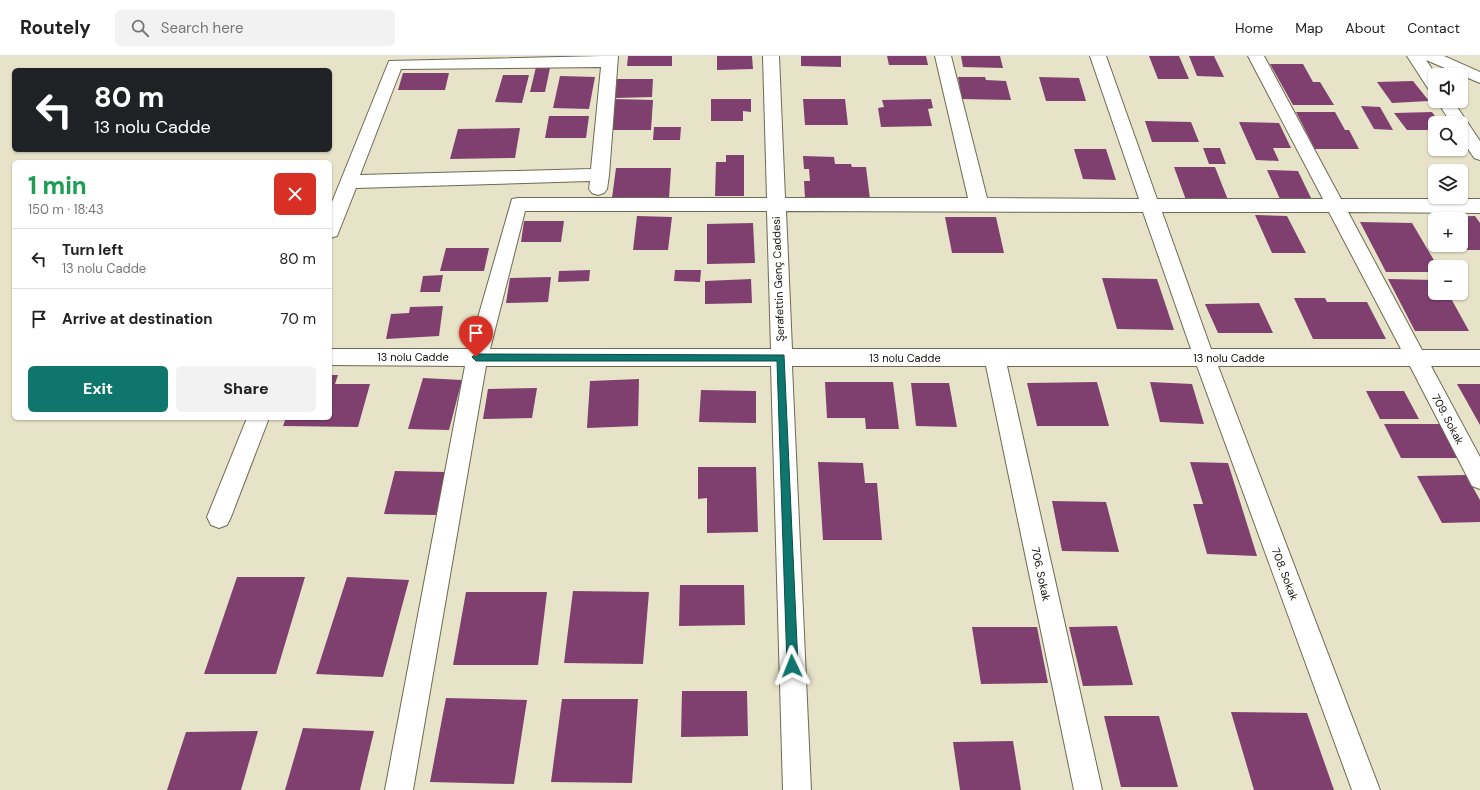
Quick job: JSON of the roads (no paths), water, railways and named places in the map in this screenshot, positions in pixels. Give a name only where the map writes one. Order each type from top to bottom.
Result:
[{"type":"street","name":"Şerafettin Genç Caddesi","points":[[771,56],[797,790]]},
{"type":"street","points":[[944,56],[979,205]]},
{"type":"street","name":"708. Sokak","points":[[1098,56],[1204,358],[1366,790]]},
{"type":"street","name":"709. Sokak","points":[[1256,56],[1480,480]]},
{"type":"street","points":[[1416,56],[1428,75]]},
{"type":"street","points":[[1430,56],[1480,78]]},
{"type":"street","points":[[332,226],[395,64],[609,59],[600,175],[596,204]]},
{"type":"street","points":[[1468,136],[1480,154]]},
{"type":"street","points":[[349,182],[600,175]]},
{"type":"street","points":[[399,790],[476,357],[518,204],[1480,206]]},
{"type":"street","name":"13 nolu Cadde","points":[[332,357],[1480,358]]},
{"type":"street","name":"706. Sokak","points":[[995,358],[1088,790]]},
{"type":"street","points":[[219,517],[257,420]]}]
